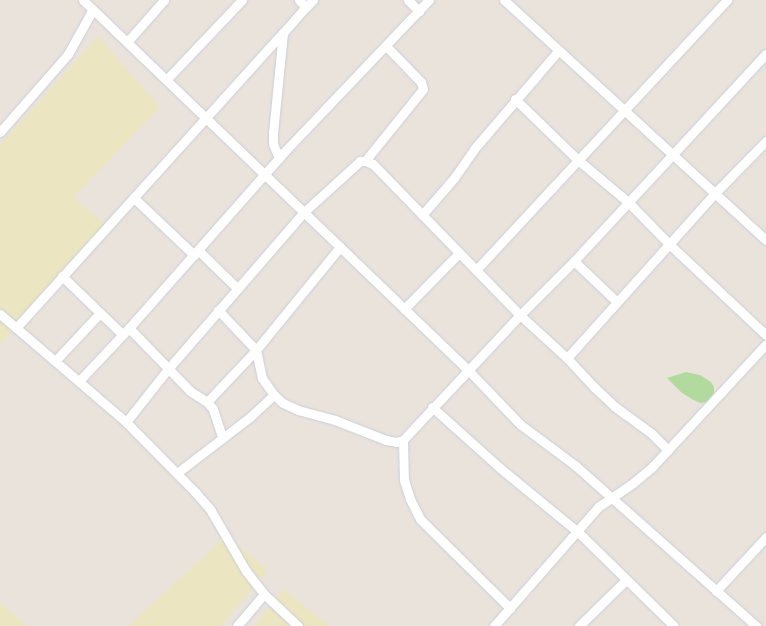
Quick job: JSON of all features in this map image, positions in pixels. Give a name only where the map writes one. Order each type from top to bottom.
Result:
[{"type":"street","points":[[83,0],[128,41],[468,370],[521,425],[576,466],[756,626]]},
{"type":"street","points":[[128,41],[164,0]]},
{"type":"street","points":[[167,79],[242,0]]},
{"type":"street","points":[[16,328],[310,3],[299,0]]},
{"type":"street","points":[[408,0],[419,10]]},
{"type":"street","points":[[79,381],[126,331],[279,158],[429,0]]},
{"type":"street","points":[[504,0],[766,240]]},
{"type":"street","points":[[476,270],[727,0]]},
{"type":"street","points":[[0,132],[68,54],[93,9]]},
{"type":"street","points":[[279,158],[274,144],[273,133],[283,34]]},
{"type":"street","points":[[365,161],[423,89],[421,82],[386,46]]},
{"type":"street","points":[[422,215],[515,100],[558,51]]},
{"type":"street","points":[[218,310],[256,350],[262,378],[274,395],[283,403],[298,410],[335,420],[386,440],[396,442],[403,440],[432,407],[574,261],[766,54]]},
{"type":"street","points":[[515,100],[578,160],[628,202],[669,244],[766,335]]},
{"type":"street","points":[[567,358],[715,193],[766,141]]},
{"type":"street","points":[[126,422],[168,368],[304,212],[360,161],[365,161],[373,164],[520,315],[567,358],[614,406],[651,433],[668,450]]},
{"type":"street","points":[[134,198],[238,288]]},
{"type":"street","points":[[207,402],[256,350],[340,247]]},
{"type":"street","points":[[404,308],[459,253]]},
{"type":"street","points":[[574,261],[616,302]]},
{"type":"street","points":[[62,276],[100,313],[126,331],[168,368],[190,391],[207,402],[213,409],[222,437]]},
{"type":"street","points":[[55,361],[100,313]]},
{"type":"street","points":[[0,314],[126,422],[177,473],[210,509],[239,559],[264,594],[298,626]]},
{"type":"street","points":[[494,626],[578,532],[598,507],[633,483],[668,450],[766,344]]},
{"type":"street","points":[[177,473],[250,417],[274,395]]},
{"type":"street","points":[[432,407],[526,490],[578,532],[674,626]]},
{"type":"street","points":[[403,440],[404,480],[410,499],[420,519],[510,608]]},
{"type":"street","points":[[716,591],[766,537]]},
{"type":"street","points":[[579,626],[626,580]]},
{"type":"street","points":[[237,626],[264,594]]},
{"type":"green space","points":[[686,372],[700,375],[711,382],[714,387],[714,393],[707,402],[700,403],[690,398],[681,392],[667,378]]},
{"type":"sand","points":[[98,36],[160,107],[73,198],[105,224],[0,345],[0,145]]},
{"type":"sand","points":[[227,535],[268,570],[221,626],[128,626]]},
{"type":"sand","points":[[284,589],[329,626],[254,626]]},
{"type":"sand","points":[[0,603],[27,626],[0,626]]}]
